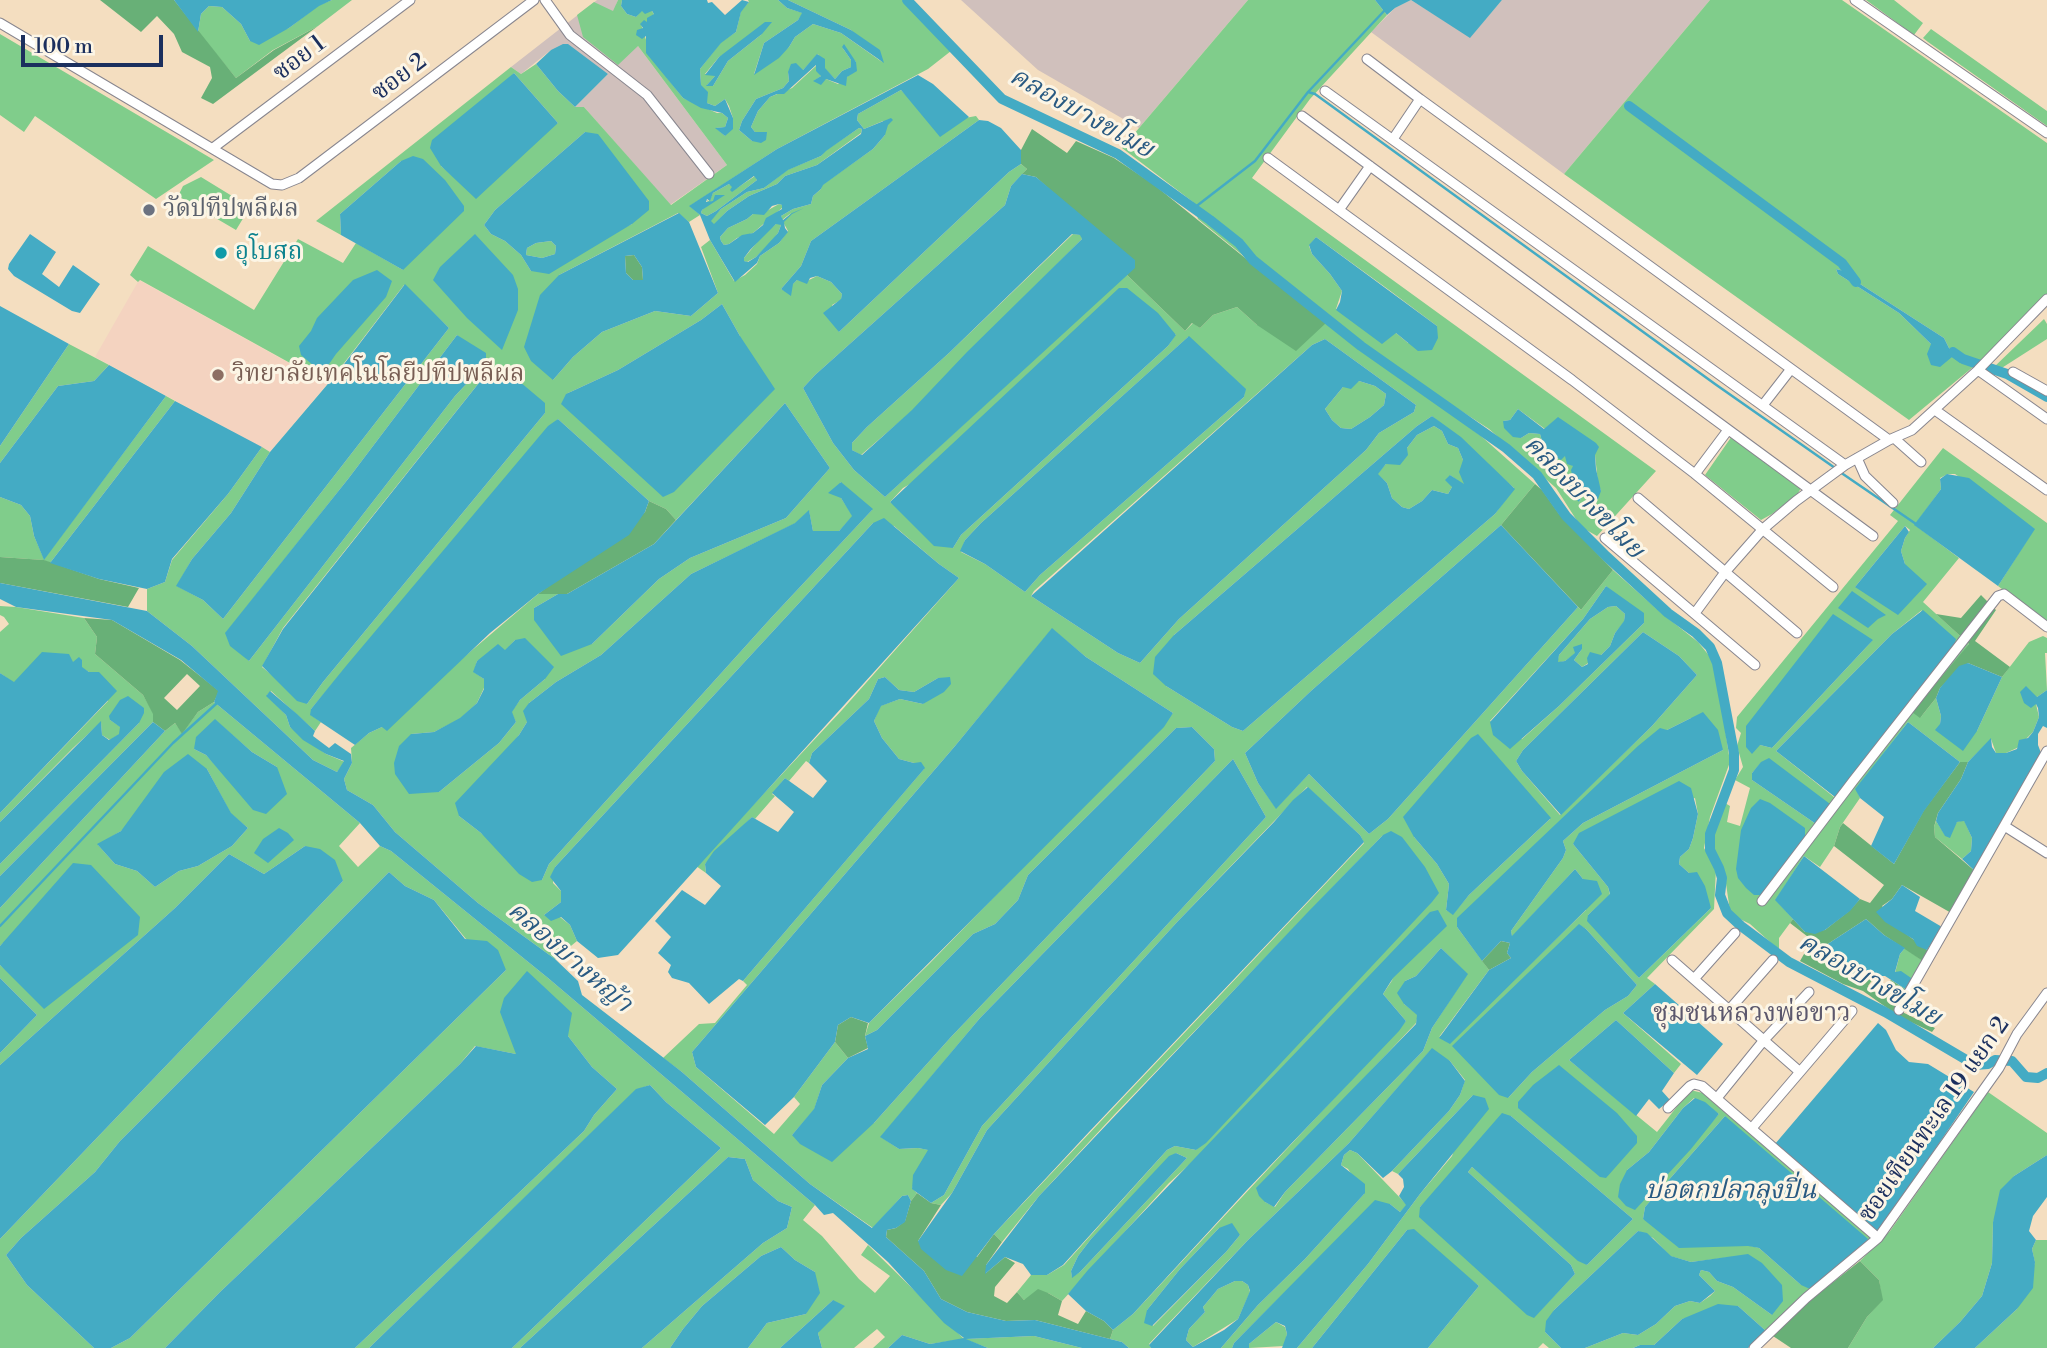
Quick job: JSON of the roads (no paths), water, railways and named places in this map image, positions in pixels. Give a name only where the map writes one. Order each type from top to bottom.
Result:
[{"type":"street","name":"ซอย 1","points":[[213,148],[410,0]]},
{"type":"street","name":"ซอย 2","points":[[213,148],[272,184],[288,184],[534,0]]},
{"type":"street","points":[[545,0],[570,35],[647,95],[709,174]]},
{"type":"street","points":[[1855,0],[2047,133]]},
{"type":"street","points":[[0,23],[213,148]]},
{"type":"street","points":[[1367,59],[1921,462]]},
{"type":"street","points":[[1325,91],[1763,405],[1840,469]]},
{"type":"street","points":[[1393,139],[1420,99]]},
{"type":"street","points":[[1301,116],[1874,536]]},
{"type":"street","points":[[1268,158],[1572,380],[1695,474],[1833,587]]},
{"type":"street","points":[[1339,210],[1370,166]]},
{"type":"street","points":[[1695,613],[1726,571],[1763,529],[1840,469],[1912,430],[1978,370],[2047,299]]},
{"type":"street","points":[[1763,405],[1791,369]]},
{"type":"street","points":[[1978,370],[2047,419]]},
{"type":"street","points":[[2013,372],[2047,391]]},
{"type":"street","points":[[1935,410],[2047,490]]},
{"type":"street","points":[[1695,474],[1728,430]]},
{"type":"street","points":[[1857,458],[1865,476],[1893,503]]},
{"type":"street","points":[[1638,498],[1797,633]]},
{"type":"street","points":[[1605,538],[1755,666]]},
{"type":"street","points":[[1762,901],[1998,596],[2004,594],[2047,627]]},
{"type":"street","points":[[1899,1010],[2006,827],[2047,751]]},
{"type":"street","points":[[2006,827],[2047,853]]},
{"type":"street","points":[[1694,979],[1735,933]]},
{"type":"street","points":[[1672,960],[1800,1072]]},
{"type":"street","points":[[1729,1010],[1773,960]]},
{"type":"street","points":[[1717,1098],[1764,1040],[1809,992]]},
{"type":"street","name":"ซอยเทียนทะเล 19 แยก 2","points":[[1754,1348],[1806,1298],[1878,1238],[1999,1068],[2009,1048],[2047,993]]},
{"type":"street","points":[[1752,1128],[1852,1011]]},
{"type":"street","points":[[1668,1108],[1689,1086],[1702,1086],[1878,1238]]},
{"type":"water","points":[[174,0],[332,0],[259,45],[250,41],[241,24],[222,7],[209,6],[201,14],[198,32]]},
{"type":"water","points":[[622,0],[707,0],[725,15],[742,0],[749,2],[741,12],[736,32],[721,43],[700,69],[701,85],[708,92],[707,103],[715,106],[725,99],[733,118],[733,129],[725,136],[715,128],[725,127],[728,118],[722,113],[701,108],[683,98],[646,53],[646,36],[642,39],[636,35],[637,30],[643,28],[640,24],[644,20],[647,22],[647,18],[654,14],[652,11],[645,14],[642,11],[636,17],[627,14],[621,6]]},
{"type":"water","points":[[778,0],[788,0],[851,30],[880,50],[884,63],[841,33],[813,24],[795,37],[779,58],[754,75],[764,43],[798,20],[802,13],[787,8]]},
{"type":"water","points":[[1375,0],[1411,0],[1387,15]]},
{"type":"water","points":[[1411,0],[1502,0],[1470,38]]},
{"type":"water","points":[[765,22],[772,22],[762,34],[728,61],[713,86],[706,86],[715,76],[705,75],[719,57]]},
{"type":"water","points":[[568,44],[608,74],[575,107],[536,64],[551,50]]},
{"type":"water","points":[[844,44],[856,62],[857,71],[847,77],[846,86],[826,79],[821,85],[813,81],[821,76],[816,71],[816,65],[784,94],[770,97],[758,111],[751,127],[755,132],[767,132],[766,140],[761,143],[752,141],[739,130],[756,99],[783,88],[789,81],[791,64],[796,63],[803,70],[817,54],[825,59],[825,68],[835,79],[842,71],[851,67],[851,60],[842,47]]},
{"type":"water","points":[[514,73],[558,123],[476,199],[441,166],[430,148],[432,140]]},
{"type":"water","points":[[918,75],[933,84],[969,117],[940,137],[901,90],[858,114],[857,120],[864,129],[891,118],[893,120],[873,149],[823,185],[813,196],[811,204],[781,216],[783,220],[804,208],[784,222],[788,232],[779,243],[760,256],[757,263],[735,282],[710,240],[700,215],[689,206],[777,149]],"holes":[[[859,128],[862,129],[861,134],[817,165],[785,176],[777,184],[749,196],[714,224],[711,221],[721,209],[747,192],[764,188],[788,170],[821,156]],[[754,176],[757,180],[716,211],[707,216],[701,213],[725,195],[715,195],[713,201],[706,202],[707,199],[710,201],[713,193],[729,184],[732,192]],[[779,204],[782,209],[766,218],[763,225],[753,233],[742,235],[729,244],[724,245],[721,241],[720,237],[728,228],[753,214],[764,215],[772,206]],[[776,224],[781,225],[778,233],[756,257],[748,262],[744,261],[750,250]]]},
{"type":"water","points":[[979,120],[988,121],[1001,128],[1021,150],[1021,164],[1009,172],[839,332],[823,313],[841,299],[842,294],[831,282],[817,276],[810,278],[807,284],[797,280],[793,284],[791,296],[781,289],[801,266],[811,241]]},
{"type":"water","points":[[585,132],[598,134],[649,201],[649,210],[632,224],[549,274],[531,271],[521,255],[505,241],[491,234],[484,225],[495,210]],"holes":[[[551,241],[556,246],[555,254],[542,258],[526,255],[527,248],[536,243]]]},
{"type":"water","points":[[413,156],[423,159],[445,180],[464,206],[464,211],[403,270],[341,235],[340,214],[401,161]]},
{"type":"water","points":[[1022,174],[1036,177],[1135,260],[1135,268],[885,497],[854,470],[833,443],[803,388],[1005,205],[1011,186]],"holes":[[[1072,234],[1080,235],[1082,239],[912,410],[862,455],[852,450],[852,443],[867,427],[949,353]]]},
{"type":"water","points":[[679,213],[689,222],[718,293],[691,316],[655,311],[602,332],[573,357],[553,380],[531,361],[524,347],[540,295],[559,275]],"holes":[[[634,255],[642,267],[643,280],[633,280],[626,273],[625,256]]]},
{"type":"water","points":[[30,234],[56,252],[42,274],[59,287],[73,265],[100,284],[80,313],[72,311],[14,276],[8,269]]},
{"type":"water","points":[[475,234],[513,275],[518,289],[518,310],[502,350],[467,318],[433,280],[440,267]]},
{"type":"water","points":[[1316,237],[1437,326],[1438,338],[1432,350],[1418,351],[1396,333],[1382,344],[1336,310],[1342,291],[1312,254],[1309,245]]},
{"type":"water","points":[[1836,269],[1848,272],[1851,269],[1857,282],[1944,338],[1949,348],[1963,359],[1960,363],[1952,357],[1940,367],[1931,365],[1927,354],[1931,344],[1899,313],[1838,274]]},
{"type":"water","points":[[377,270],[392,281],[386,297],[327,367],[314,366],[301,355],[299,346],[317,318],[353,280]]},
{"type":"water","points":[[405,284],[449,328],[223,619],[203,600],[176,586],[192,559],[231,513],[270,452],[338,372]]},
{"type":"water","points":[[1119,288],[1127,288],[1158,313],[1176,335],[1168,346],[961,535],[953,548],[934,546],[890,502]]},
{"type":"water","points":[[722,304],[775,389],[674,492],[663,497],[561,404],[566,394],[618,370],[701,320]]},
{"type":"water","points":[[0,306],[69,344],[0,446]]},
{"type":"water","points":[[457,335],[486,353],[486,363],[455,396],[249,661],[230,646],[225,633],[348,479]]},
{"type":"water","points":[[1189,336],[1246,389],[1244,397],[1040,575],[1025,592],[985,564],[960,551],[965,540],[981,523]]},
{"type":"water","points":[[1325,339],[1416,405],[1414,412],[1379,433],[1366,450],[1179,619],[1140,663],[1118,653],[1031,596],[1312,345]],"holes":[[[1359,381],[1375,386],[1386,394],[1384,405],[1351,429],[1341,428],[1325,409],[1343,387],[1351,389]]]},
{"type":"water","points":[[109,365],[166,396],[44,560],[34,536],[30,516],[21,505],[0,497],[0,463],[58,386],[94,381]]},
{"type":"water","points":[[501,366],[545,403],[545,413],[307,704],[297,701],[262,666],[283,629],[490,369]]},
{"type":"water","points":[[175,401],[262,447],[228,494],[172,559],[165,582],[147,589],[99,579],[50,563]]},
{"type":"water","points":[[785,403],[830,468],[786,518],[690,558],[659,579],[592,644],[561,656],[534,620],[534,608],[558,594],[567,594],[654,544]]},
{"type":"water","points":[[1518,409],[1544,429],[1558,417],[1596,443],[1599,447],[1595,455],[1596,469],[1601,491],[1598,499],[1587,495],[1582,496],[1579,502],[1564,486],[1573,479],[1573,466],[1567,464],[1565,456],[1561,460],[1556,457],[1548,464],[1542,458],[1544,448],[1540,434],[1529,433],[1521,438],[1513,437],[1504,428],[1503,421],[1510,420]]},
{"type":"water","points":[[1432,416],[1461,437],[1515,489],[1495,514],[1243,731],[1166,686],[1153,674],[1155,657],[1174,635]],"holes":[[[1434,426],[1442,431],[1448,444],[1458,448],[1463,460],[1459,472],[1464,484],[1450,475],[1445,480],[1452,487],[1448,494],[1432,490],[1422,501],[1409,509],[1402,507],[1392,498],[1387,483],[1378,474],[1386,464],[1400,465],[1408,455],[1407,448],[1417,435]]]},
{"type":"water","points":[[558,419],[649,501],[645,512],[629,535],[538,594],[490,633],[387,731],[382,727],[369,733],[355,745],[310,715],[311,709],[346,666],[548,426]]},
{"type":"water","points":[[1947,474],[1969,478],[2035,529],[1998,586],[1914,525],[1941,489],[1940,479]]},
{"type":"water","points":[[841,482],[873,509],[549,864],[542,880],[532,882],[519,874],[481,833],[459,816],[455,803],[519,735],[527,722],[523,711],[529,703],[556,682],[601,655],[691,574],[795,523],[809,510],[813,531],[839,531],[852,516],[841,498],[828,493]]},
{"type":"water","points":[[884,518],[959,578],[618,955],[598,958],[577,941],[570,925],[561,917],[551,921],[544,915],[561,902],[561,891],[550,877],[555,867],[873,523]]},
{"type":"water","points":[[1501,525],[1578,607],[1388,819],[1369,834],[1309,774],[1276,809],[1258,783],[1245,753],[1312,690]]},
{"type":"water","points":[[1905,526],[1909,532],[1901,551],[1905,564],[1927,584],[1898,615],[1855,587]]},
{"type":"water","points":[[0,583],[147,611],[192,646],[313,760],[337,772],[344,761],[303,740],[290,727],[286,715],[266,696],[270,691],[315,731],[313,736],[329,748],[335,743],[351,754],[352,763],[344,779],[347,790],[373,805],[395,832],[478,903],[555,959],[578,981],[582,995],[682,1072],[810,1184],[872,1228],[902,1196],[908,1195],[911,1201],[905,1222],[887,1230],[886,1237],[924,1271],[941,1299],[967,1312],[1006,1321],[1035,1320],[1122,1342],[1129,1348],[1082,1348],[1034,1336],[966,1339],[988,1348],[888,1348],[902,1335],[930,1344],[964,1338],[944,1323],[888,1262],[833,1213],[824,1215],[548,978],[391,851],[380,846],[360,823],[214,702],[218,691],[181,660],[112,620],[16,607],[0,599]]},
{"type":"water","points":[[1606,586],[1644,613],[1644,623],[1559,706],[1510,749],[1493,735],[1490,722],[1583,619]],"holes":[[[1616,606],[1625,614],[1610,646],[1601,655],[1590,652],[1588,664],[1582,667],[1574,660],[1582,649],[1582,644],[1573,647],[1575,653],[1565,661],[1558,662],[1559,655],[1590,619],[1608,607]]]},
{"type":"water","points":[[1852,591],[1886,615],[1868,628],[1838,608]]},
{"type":"water","points":[[1923,610],[1956,639],[1954,646],[1835,797],[1776,751],[1892,634]]},
{"type":"water","points":[[1833,614],[1873,640],[1772,748],[1760,745],[1752,754],[1746,747],[1746,726]]},
{"type":"water","points":[[1052,628],[1086,657],[1173,713],[1164,727],[869,1023],[851,1017],[838,1025],[835,1042],[794,1097],[765,1125],[696,1067],[692,1052],[955,746]]},
{"type":"water","points":[[1643,632],[1679,656],[1697,675],[1652,726],[1561,815],[1516,761],[1523,750]]},
{"type":"water","points":[[525,638],[554,667],[545,679],[520,700],[512,712],[516,722],[499,743],[439,792],[409,794],[395,774],[394,763],[399,746],[411,734],[434,732],[460,718],[477,703],[484,689],[484,679],[473,672],[477,661],[498,644],[505,650],[515,640]]},
{"type":"water","points":[[42,652],[69,654],[73,662],[79,657],[82,667],[89,672],[99,672],[117,691],[0,813],[0,673],[14,682]]},
{"type":"water","points":[[1968,663],[2002,677],[1977,731],[1963,751],[1935,730],[1940,724],[1941,716],[1936,698],[1940,688],[1959,666]]},
{"type":"water","points":[[885,677],[899,690],[914,692],[938,678],[950,677],[951,684],[944,692],[923,704],[900,699],[881,706],[874,721],[882,738],[899,759],[921,762],[925,768],[743,981],[739,979],[709,1004],[689,983],[672,978],[668,972],[671,965],[658,953],[671,937],[655,921],[682,890],[705,905],[721,886],[706,873],[705,864],[714,851],[752,817],[778,832],[794,812],[772,793],[785,778],[813,798],[827,781],[809,763],[812,753],[869,699],[878,679]]},
{"type":"water","points":[[2026,686],[2037,697],[2047,690],[2047,728],[2043,726],[2038,734],[2041,753],[1976,872],[1962,859],[1971,851],[1972,838],[1964,821],[1957,822],[1950,838],[1945,836],[1936,821],[1938,813],[1961,779],[1968,762],[1991,738],[1996,753],[2006,753],[2017,749],[2019,740],[2028,738],[2033,732],[2039,717],[2038,708],[2036,704],[2031,708],[2024,703],[2020,692]]},
{"type":"water","points":[[128,696],[144,708],[139,723],[0,864],[0,822],[101,721],[102,735],[109,740],[119,734],[120,727],[110,720],[109,716],[120,700]]},
{"type":"water","points":[[1703,712],[1718,730],[1723,750],[1583,823],[1563,841],[1566,850],[1563,858],[1511,931],[1512,936],[1575,869],[1583,879],[1597,881],[1602,894],[1450,1044],[1439,1038],[1489,970],[1511,958],[1507,953],[1510,943],[1501,941],[1482,961],[1457,927],[1457,918],[1638,746],[1660,728],[1667,730]]},
{"type":"water","points":[[215,719],[252,752],[277,767],[287,794],[266,814],[253,810],[206,755],[194,749],[196,737]]},
{"type":"water","points":[[153,722],[165,731],[0,908],[0,876]]},
{"type":"water","points":[[1908,722],[1960,762],[1924,811],[1894,864],[1871,846],[1884,817],[1860,798],[1855,789]]},
{"type":"water","points":[[1192,727],[1214,749],[1215,761],[951,1037],[874,1123],[832,1162],[800,1144],[792,1135],[814,1109],[822,1085],[848,1058],[868,1049],[865,1036],[877,1030],[973,934],[995,924],[1018,900],[1028,875],[1176,728]]},
{"type":"water","points":[[1478,734],[1551,818],[1469,895],[1453,915],[1446,910],[1449,884],[1437,864],[1414,837],[1403,817],[1471,738]]},
{"type":"water","points":[[188,754],[207,769],[231,813],[248,828],[232,846],[198,866],[179,871],[155,887],[137,871],[115,864],[97,844],[121,831],[164,772]]},
{"type":"water","points":[[1769,758],[1830,804],[1816,824],[1752,780],[1752,773],[1761,762]]},
{"type":"water","points":[[1233,759],[1266,817],[982,1126],[944,1195],[931,1203],[912,1189],[913,1175],[928,1150],[899,1149],[880,1137],[980,1018]]},
{"type":"water","points":[[1679,781],[1691,788],[1698,814],[1689,849],[1680,857],[1679,864],[1689,873],[1697,872],[1705,886],[1711,908],[1639,978],[1587,921],[1588,915],[1610,894],[1608,887],[1573,844],[1579,833]]},
{"type":"water","points":[[1308,787],[1360,835],[1364,842],[994,1234],[962,1276],[946,1270],[921,1249],[918,1241],[952,1193],[987,1130],[1178,921]]},
{"type":"water","points":[[1760,799],[1805,828],[1805,838],[1763,895],[1754,895],[1738,878],[1736,869],[1741,830],[1751,808]]},
{"type":"water","points":[[279,828],[294,840],[268,863],[254,853],[263,839]]},
{"type":"water","points":[[1391,831],[1402,837],[1425,867],[1439,893],[1432,902],[1206,1143],[1196,1150],[1175,1146],[1167,1150],[1063,1265],[1047,1275],[1031,1275],[1023,1264],[1005,1257],[985,1274],[986,1265],[1039,1196],[1307,913],[1383,835]]},
{"type":"water","points":[[305,846],[320,849],[335,860],[343,881],[0,1239],[0,1065],[175,908],[229,854],[264,874]]},
{"type":"water","points":[[1804,856],[1860,899],[1850,911],[1825,930],[1815,934],[1805,932],[1775,900]]},
{"type":"water","points":[[73,863],[91,865],[140,917],[138,935],[44,1009],[0,965],[0,946]]},
{"type":"water","points":[[389,872],[405,886],[434,900],[465,939],[487,941],[498,950],[506,970],[130,1338],[111,1348],[94,1348],[27,1285],[6,1255],[21,1238],[95,1172],[120,1141]]},
{"type":"water","points":[[1902,885],[1920,897],[1915,911],[1942,927],[1927,950],[1917,946],[1913,939],[1885,922],[1876,912],[1892,899]]},
{"type":"water","points":[[1438,910],[1447,926],[1393,978],[1383,994],[1406,1021],[1399,1031],[1133,1314],[1113,1330],[1104,1321],[1086,1311],[1068,1294],[1088,1270],[1430,912]]},
{"type":"water","points":[[1866,919],[1905,948],[1900,954],[1895,972],[1901,971],[1914,980],[1907,990],[1885,976],[1851,976],[1840,962],[1815,955]]},
{"type":"water","points":[[1579,924],[1637,985],[1628,996],[1605,1010],[1532,1072],[1508,1098],[1499,1095],[1452,1046]]},
{"type":"water","points":[[1441,948],[1468,974],[1432,1028],[1423,1051],[1285,1192],[1274,1207],[1265,1202],[1256,1188],[1416,1024],[1417,1015],[1404,1004],[1397,993],[1405,981],[1416,976]]},
{"type":"water","points":[[527,971],[572,1013],[568,1036],[592,1067],[617,1089],[584,1131],[355,1348],[165,1348],[476,1046],[516,1054],[500,1012],[504,998]]},
{"type":"water","points":[[0,978],[37,1015],[0,1053]]},
{"type":"water","points":[[1655,984],[1723,1044],[1697,1075],[1623,1013]]},
{"type":"water","points":[[1616,1020],[1674,1073],[1662,1091],[1670,1100],[1659,1109],[1649,1099],[1636,1116],[1569,1060]]},
{"type":"water","points":[[1878,1023],[1886,1030],[1896,1050],[1909,1062],[1928,1064],[1974,1092],[1877,1231],[1775,1144]]},
{"type":"water","points":[[1432,1048],[1450,1061],[1465,1081],[1460,1095],[1449,1111],[1383,1178],[1357,1153],[1350,1150],[1344,1155],[1341,1165],[1365,1184],[1365,1193],[1305,1259],[1258,1305],[1221,1348],[1151,1348],[1149,1345],[1248,1240],[1349,1143]],"holes":[[[1235,1281],[1248,1285],[1250,1291],[1238,1319],[1193,1347],[1186,1340],[1189,1329],[1205,1312],[1203,1307],[1218,1289]]]},
{"type":"water","points":[[1559,1065],[1617,1113],[1637,1136],[1637,1143],[1606,1178],[1600,1177],[1518,1108],[1518,1102],[1533,1085]]},
{"type":"water","points":[[650,1085],[721,1148],[512,1348],[369,1348],[636,1089]]},
{"type":"water","points":[[1473,1095],[1485,1098],[1489,1109],[1368,1264],[1297,1348],[1282,1348],[1287,1334],[1285,1326],[1276,1322],[1249,1344],[1249,1348],[1232,1348],[1375,1200],[1390,1204],[1400,1212],[1406,1205],[1399,1196],[1404,1187],[1403,1179],[1398,1174]]},
{"type":"water","points":[[1695,1098],[1705,1102],[1719,1114],[1635,1210],[1626,1206],[1618,1197],[1620,1184],[1627,1170],[1649,1152],[1683,1108]]},
{"type":"water","points":[[1502,1113],[1511,1116],[1633,1219],[1587,1265],[1578,1261],[1472,1167],[1468,1172],[1571,1265],[1575,1274],[1534,1318],[1527,1315],[1419,1217],[1420,1207]]},
{"type":"water","name":"บ่อตกปลาลุงปิ่น","points":[[1725,1116],[1868,1239],[1810,1289],[1801,1285],[1759,1248],[1679,1248],[1643,1219],[1645,1207]]},
{"type":"water","points":[[1176,1153],[1187,1158],[1072,1278],[1071,1271],[1078,1256],[1091,1239],[1169,1156]]},
{"type":"water","points":[[2047,1155],[2047,1197],[2033,1216],[2029,1231],[2036,1240],[2032,1249],[2035,1262],[2033,1288],[2017,1309],[1975,1348],[1933,1348],[1982,1296],[1992,1263],[1993,1222],[2000,1190],[2014,1176]]},
{"type":"water","points":[[728,1157],[745,1159],[753,1180],[778,1201],[792,1207],[787,1228],[763,1243],[642,1348],[520,1348]]},
{"type":"water","points":[[1232,1223],[1240,1235],[1226,1252],[1152,1326],[1144,1323],[1147,1310],[1180,1269],[1219,1228]]},
{"type":"water","points":[[1414,1229],[1479,1286],[1428,1348],[1312,1348],[1407,1230]]},
{"type":"water","points":[[1638,1231],[1647,1233],[1671,1256],[1691,1262],[1748,1254],[1762,1263],[1782,1285],[1783,1301],[1772,1315],[1733,1287],[1717,1281],[1709,1272],[1701,1270],[1699,1275],[1715,1291],[1700,1303],[1690,1301],[1675,1306],[1656,1324],[1638,1335],[1623,1333],[1585,1348],[1561,1348],[1545,1332],[1546,1321],[1554,1310]]},
{"type":"water","points":[[781,1247],[795,1260],[815,1272],[820,1293],[806,1314],[767,1323],[748,1348],[670,1348],[702,1306],[761,1256]]},
{"type":"water","points":[[833,1300],[845,1306],[818,1333],[822,1348],[780,1348]]},
{"type":"water","points":[[1718,1304],[1738,1306],[1766,1331],[1748,1348],[1633,1348],[1654,1345],[1682,1319]]},
{"type":"waterway","name":"คลองบางขโมย","points":[[907,0],[1002,99],[1118,154],[1210,220],[1239,243],[1253,260],[1361,346],[1506,448],[1537,475],[1566,516],[1606,556],[1710,647],[1717,663],[1734,753],[1734,770],[1710,834],[1710,850],[1722,878],[1720,895],[1727,913],[1789,962],[1885,1012],[1975,1065],[1988,1064],[1995,1060],[2012,1061],[2026,1077],[2038,1078],[2047,1073]]},
{"type":"waterway","points":[[1194,208],[1255,161],[1308,92],[1385,10]]},
{"type":"waterway","points":[[1308,92],[1315,94],[1835,468]]},
{"type":"waterway","points":[[1629,106],[1842,263],[1856,282]]},
{"type":"waterway","points":[[1953,352],[1963,359],[2007,374],[2047,397]]},
{"type":"waterway","points":[[1840,472],[1916,524]]},
{"type":"waterway","points":[[0,926],[173,743],[217,703]]},
{"type":"place","name":"วัดปทีปพลีผล","points":[[149,210]]},
{"type":"place","name":"อุโบสถ","points":[[221,253]]},
{"type":"place","name":"วิทยาลัยเทคโนโลยีปทีปพลีผล","points":[[218,375]]},
{"type":"district","name":"ชุมชนหลวงพ่อขาว","points":[[1752,1015]]},
{"type":"water label","name":"คลองบางหญ้า","points":[[569,958]]}]
